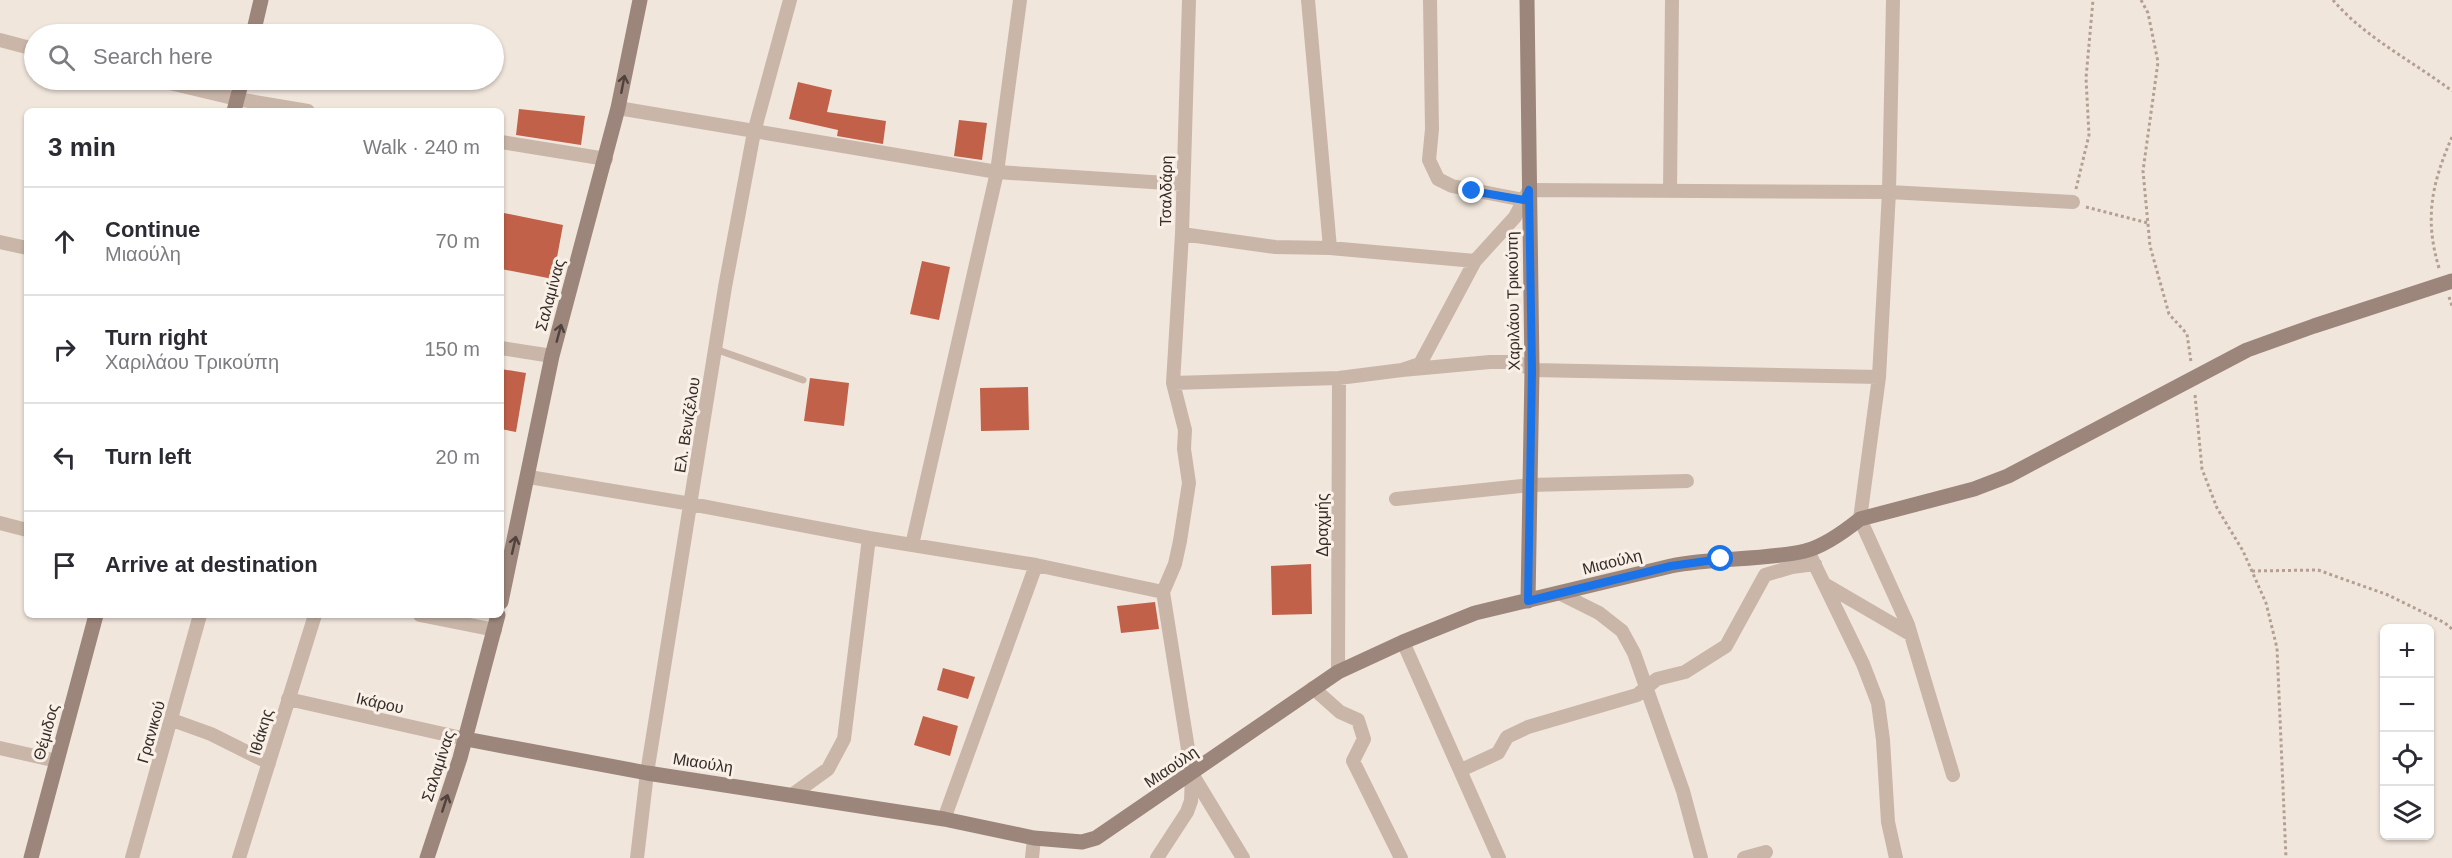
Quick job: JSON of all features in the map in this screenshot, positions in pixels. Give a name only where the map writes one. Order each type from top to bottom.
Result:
[{"type":"street","points":[[255,24],[261,0]]},
{"type":"street","name":"Σαλαμίνας","points":[[504,589],[529,477],[552,356],[606,159],[640,0]]},
{"type":"street","name":"Ελ. Βενιζέλου","points":[[637,858],[647,773],[692,504],[715,349],[754,132],[790,0]]},
{"type":"street","points":[[912,545],[997,172],[1020,0]]},
{"type":"street","name":"Τσαλδάρη","points":[[1163,592],[1175,564],[1189,483],[1184,449],[1185,430],[1173,382],[1182,234],[1189,0]]},
{"type":"street","points":[[1308,0],[1330,248]]},
{"type":"street","points":[[1430,0],[1432,129],[1429,160],[1438,179],[1452,186],[1527,195],[1670,191],[1889,192],[2073,202]]},
{"type":"street","name":"Χαριλάου Τρικούπη","points":[[1527,0],[1527,195],[1532,370],[1528,601]]},
{"type":"street","points":[[1670,191],[1672,0]]},
{"type":"street","points":[[1893,0],[1889,192],[1879,377],[1860,519],[1910,634],[1953,775]]},
{"type":"street","points":[[0,40],[24,46]]},
{"type":"street","points":[[188,90],[235,105],[272,108]]},
{"type":"street","points":[[235,105],[239,90]]},
{"type":"street","points":[[618,108],[997,172],[1182,184]]},
{"type":"street","points":[[504,142],[606,159]]},
{"type":"street","points":[[1402,370],[1420,364],[1475,261],[1515,217],[1527,195]]},
{"type":"street","points":[[1182,234],[1275,247],[1330,248],[1475,261]]},
{"type":"street","points":[[0,242],[24,247]]},
{"type":"street","name":"Μιαούλη","points":[[466,739],[647,773],[944,819],[1034,838],[1082,842],[1096,838],[1338,672],[1403,642],[1475,613],[1698,561],[1781,555],[1807,550],[1847,530],[1860,519],[1974,489],[2008,476],[2247,350],[2448,282]]},
{"type":"street","points":[[504,348],[552,356]]},
{"type":"street","points":[[1173,382],[1339,378],[1490,362],[1517,362],[1532,370],[1879,377]]},
{"type":"street","name":"Δραχμής","points":[[1338,672],[1339,378]]},
{"type":"street","points":[[529,477],[692,504],[869,538],[1036,565],[1163,592],[1192,774],[1191,801],[1187,812],[1157,858]]},
{"type":"street","points":[[1396,499],[1530,484],[1687,481]]},
{"type":"street","points":[[0,523],[24,529]]},
{"type":"street","points":[[792,795],[828,769],[844,739],[869,538]]},
{"type":"street","points":[[1807,550],[1863,664],[1878,703],[1883,740],[1888,822],[1896,858]]},
{"type":"street","points":[[1461,770],[1498,753],[1507,737],[1528,728],[1637,695],[1657,679],[1685,672],[1726,646],[1765,576],[1792,567],[1815,564]]},
{"type":"street","points":[[944,819],[1036,565]]},
{"type":"street","points":[[1826,585],[1910,634]]},
{"type":"street","points":[[1559,593],[1599,613],[1622,631],[1635,653],[1683,791],[1701,858]]},
{"type":"street","name":"Θέμιδος","points":[[31,858],[95,618]]},
{"type":"street","name":"Γρανικού","points":[[132,858],[199,618]]},
{"type":"street","name":"Ιθάκης","points":[[239,858],[314,618]]},
{"type":"street","points":[[448,618],[496,623]]},
{"type":"street","name":"Σαλαμίνας","points":[[427,858],[466,739],[496,623]]},
{"type":"street","points":[[1403,642],[1499,858]]},
{"type":"street","points":[[1313,688],[1340,712],[1358,720],[1365,739],[1353,760],[1401,858]]},
{"type":"street","name":"Ικάρου","points":[[288,699],[466,739]]},
{"type":"street","points":[[172,720],[211,734],[269,763]]},
{"type":"street","points":[[0,748],[57,761]]},
{"type":"street","points":[[1192,774],[1242,858]]},
{"type":"street","points":[[1032,858],[1034,838]]},
{"type":"street","points":[[1744,858],[1766,852]]},
{"type":"lane","points":[[715,349],[803,380]]},
{"type":"path","points":[[2093,0],[2086,78],[2089,135],[2073,202],[2106,214],[2148,223]]},
{"type":"path","points":[[2141,0],[2148,13],[2158,62],[2143,171],[2150,246],[2169,314],[2187,333],[2194,378],[2202,469],[2217,507],[2253,571],[2266,603],[2277,648],[2286,858]]},
{"type":"path","points":[[2333,0],[2340,9],[2452,91]]},
{"type":"path","points":[[2452,136],[2433,190],[2430,220],[2432,246],[2448,282],[2452,306]]},
{"type":"path","points":[[2253,571],[2318,570],[2388,595],[2445,623],[2452,629]]},
{"type":"building","points":[[798,82],[832,90],[827,112],[886,121],[883,144],[837,136],[838,130],[789,119]]},
{"type":"building","points":[[519,109],[585,116],[581,145],[516,135]]},
{"type":"building","points":[[959,120],[987,123],[982,160],[954,156]]},
{"type":"building","points":[[504,213],[563,225],[553,279],[504,270]]},
{"type":"building","points":[[922,261],[950,267],[939,320],[910,314]]},
{"type":"building","points":[[504,369],[526,373],[516,432],[504,430]]},
{"type":"building","points":[[810,378],[849,383],[844,426],[804,421]]},
{"type":"building","points":[[1028,387],[1029,430],[981,431],[980,388]]},
{"type":"building","points":[[1311,564],[1312,614],[1272,615],[1271,566]]},
{"type":"building","points":[[1155,602],[1159,629],[1121,633],[1117,606]]},
{"type":"building","points":[[943,668],[975,677],[968,699],[937,690]]},
{"type":"building","points":[[923,716],[958,726],[950,756],[914,745]]},
{"type":"route","points":[[1472,191],[1524,200],[1529,190],[1532,370],[1528,601],[1671,566],[1721,559]]}]
